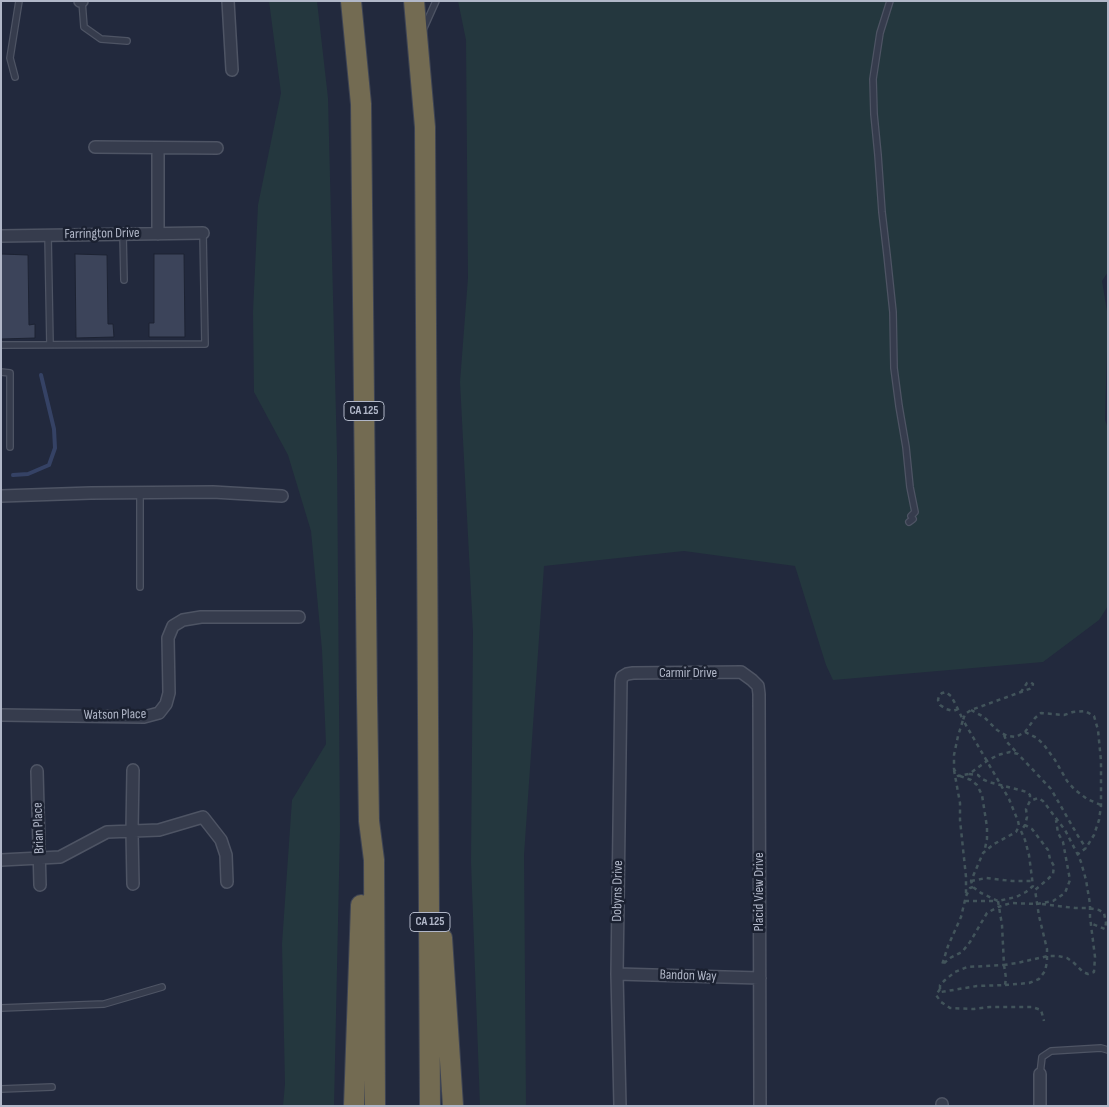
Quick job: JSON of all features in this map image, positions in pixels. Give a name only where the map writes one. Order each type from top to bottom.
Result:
[{"type":"highway","name":"CA 125","points":[[351,1],[361,104],[369,822],[374,860],[376,1106]]},
{"type":"highway","name":"CA 125","points":[[414,1],[425,127],[430,1106]]},
{"type":"highway","points":[[429,739],[453,1106]]},
{"type":"highway","points":[[354,1106],[364,836],[369,822]]},
{"type":"street","points":[[228,1],[232,70]]},
{"type":"street","points":[[95,147],[217,148]]},
{"type":"street","points":[[158,148],[158,234]]},
{"type":"street","name":"Farrington Drive","points":[[1,236],[203,233]]},
{"type":"street","points":[[1,496],[140,492],[212,492],[282,496]]},
{"type":"street","name":"Watson Place","points":[[1,715],[144,717],[159,713],[166,704],[169,693],[168,638],[173,626],[183,620],[201,617],[299,617]]},
{"type":"street","name":"Carmir Drive","points":[[622,677],[633,673],[741,672],[752,680]]},
{"type":"street","name":"Dobyns Drive","points":[[620,1106],[617,974],[620,681],[622,677]]},
{"type":"street","name":"Placid View Drive","points":[[752,680],[758,686],[759,694],[760,1106]]},
{"type":"street","points":[[133,770],[133,884]]},
{"type":"street","name":"Brian Place","points":[[37,771],[40,885]]},
{"type":"street","points":[[1,860],[60,857],[107,832],[159,830],[203,817],[221,840],[226,855],[227,882]]},
{"type":"street","name":"Bandon Way","points":[[617,974],[760,978]]},
{"type":"street","points":[[1040,1074],[1040,1106]]},
{"type":"lane","points":[[15,77],[10,58],[19,1]]},
{"type":"lane","points":[[81,1],[84,27],[101,40],[127,42]]},
{"type":"lane","points":[[418,43],[436,1]]},
{"type":"lane","points":[[890,1],[880,33],[873,79],[874,114],[893,312],[894,368],[915,512],[910,516],[913,519],[909,522]]},
{"type":"lane","points":[[1,345],[205,344],[203,233]]},
{"type":"lane","points":[[123,234],[124,280]]},
{"type":"lane","points":[[48,235],[50,345]]},
{"type":"lane","points":[[1,372],[10,372],[10,447]]},
{"type":"lane","points":[[140,492],[140,587]]},
{"type":"lane","points":[[1,1008],[104,1004],[162,987]]},
{"type":"lane","points":[[1040,1074],[1042,1057],[1051,1051],[1102,1048],[1108,1050]]},
{"type":"lane","points":[[1,1089],[52,1087]]},
{"type":"path","points":[[1021,692],[1027,683],[1033,684],[1032,688],[1021,692],[970,710],[965,714],[958,736],[954,755],[954,769],[960,804],[966,896],[961,916],[942,966],[950,958],[962,952],[987,913],[1011,903],[1090,908],[1104,913],[1105,930],[1090,923]]},
{"type":"path","points":[[958,709],[953,711],[940,705],[939,696],[946,692],[951,696],[1009,799],[1019,826],[1016,832],[994,844],[983,853]]},
{"type":"path","points":[[970,710],[984,717],[1003,734],[1016,737],[1024,732],[1035,718],[1042,713],[1064,715],[1085,711],[1094,716],[1098,730],[1101,761],[1101,806],[1094,835],[1086,848],[1078,854]]},
{"type":"path","points":[[1024,732],[1037,738],[1044,745],[1074,789],[1101,806]]},
{"type":"path","points":[[1003,734],[1007,742],[1051,788],[1086,848]]},
{"type":"path","points":[[969,774],[998,755],[1010,752],[1018,754]]},
{"type":"path","points":[[954,769],[958,776],[971,780],[977,785],[982,795],[987,839],[971,881],[973,887],[997,901]]},
{"type":"path","points":[[958,776],[978,775],[989,782],[1027,792],[1030,795],[1030,801],[1026,809],[1027,817],[1021,831],[1029,855],[1033,886],[1016,897],[997,901],[965,901]]},
{"type":"path","points":[[1030,801],[1038,798],[1043,801],[1065,830],[1078,854],[1086,880],[1090,908],[1094,972],[1088,974],[1083,972],[1067,958],[1058,956],[1048,956],[1004,965],[967,967],[955,972],[945,980],[940,985],[936,995],[941,1002],[950,1008],[1032,1007],[1041,1010],[1044,1021]]},
{"type":"path","points":[[1039,904],[1053,901],[1065,893],[1070,880],[1063,842],[1058,833],[1056,818]]},
{"type":"path","points":[[940,989],[941,992],[977,986],[1029,983],[1039,979],[1045,971],[1048,956],[1038,916],[1039,904],[1035,890],[1053,874],[1054,866],[1048,850],[1032,829],[1025,825]]},
{"type":"path","points":[[971,881],[986,878],[1033,881]]},
{"type":"path","points":[[966,896],[970,888],[973,887]]},
{"type":"path","points":[[997,901],[1002,925],[1005,985]]},
{"type":"shaded area","points":[[269,1],[317,1],[328,98],[337,455],[340,830],[334,1106],[283,1106],[285,1084],[282,944],[292,800],[326,744],[322,650],[311,531],[288,455],[254,392],[253,312],[258,205],[281,93]]},
{"type":"shaded area","points":[[458,1],[1108,1],[1108,272],[1102,281],[1108,317],[1105,420],[1108,428],[1108,606],[1099,620],[1043,662],[833,680],[826,665],[795,566],[684,551],[544,566],[524,855],[526,1106],[480,1106],[471,862],[473,632],[460,382],[468,278],[466,40]]},
{"type":"building","points":[[1,254],[28,255],[29,325],[35,324],[35,338],[1,339]]},
{"type":"building","points":[[75,254],[107,255],[108,324],[113,324],[114,337],[76,338]]},
{"type":"building","points":[[154,254],[184,254],[185,337],[149,337],[149,323],[154,323]]},
{"type":"waterway","points":[[13,475],[28,474],[49,465],[55,448],[54,429],[41,375]]}]
